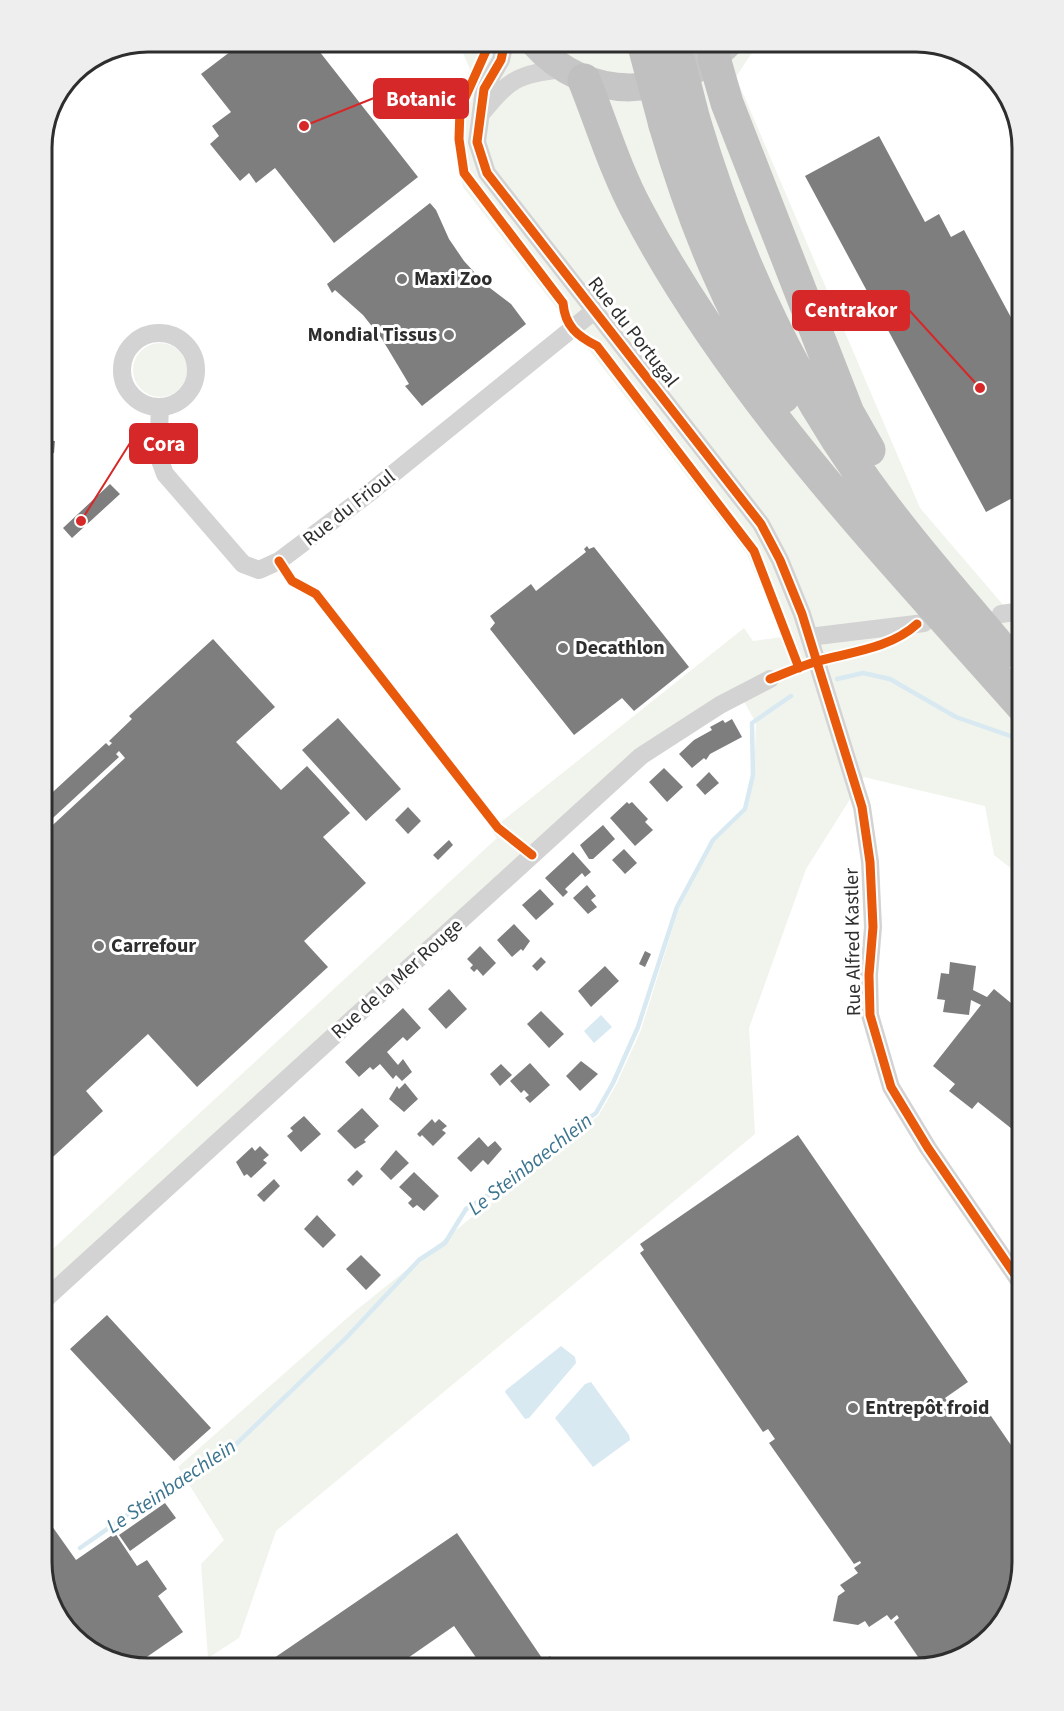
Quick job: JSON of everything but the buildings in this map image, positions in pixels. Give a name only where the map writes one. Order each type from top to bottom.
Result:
[{"type":"highway","points":[[648,53],[680,123]]},
{"type":"highway","points":[[675,53],[686,199],[718,276],[756,352],[791,409],[1012,693]]},
{"type":"highway","points":[[722,53],[727,103],[848,413],[897,500],[899,546]]},
{"type":"highway","points":[[573,74],[636,208],[688,297],[774,419],[1012,661]]},
{"type":"main road","points":[[546,53],[573,74],[617,87],[652,87],[685,77],[718,53]]},
{"type":"street","name":"Rue du Portugal","points":[[503,52],[501,60],[484,89],[477,142],[486,173],[761,524],[780,560],[809,637]]},
{"type":"street","points":[[481,114],[499,92],[516,78],[573,74]]},
{"type":"street","name":"Rue du Frioul","points":[[160,406],[158,454],[165,474],[243,564],[259,570],[279,561],[368,494],[594,311]]},
{"type":"street","points":[[160,333],[182,340],[190,349],[196,370],[195,381],[182,399],[160,406],[139,400],[131,393],[122,372],[123,360],[133,344],[148,334],[160,333]]},
{"type":"street","points":[[1001,614],[1012,612]]},
{"type":"street","points":[[809,637],[924,623]]},
{"type":"street","name":"Rue Alfred Kastler","points":[[809,637],[862,807],[870,862],[873,927],[869,975],[870,1015],[891,1087],[927,1148],[1012,1271]]},
{"type":"street","name":"Rue de la Mer Rouge","points":[[52,1293],[641,756],[720,705],[770,679]]},
{"type":"shaded area","points":[[463,52],[752,53],[736,77],[920,508],[1012,615],[1012,869],[994,855],[985,806],[864,777],[806,869],[749,1028],[755,1134],[276,1531],[239,1638],[208,1658],[201,1564],[224,1540],[178,1467],[354,1312],[599,1115],[617,1083],[641,1030],[679,908],[713,842],[747,810],[754,777],[756,723],[737,689],[635,752],[52,1282],[52,1250],[497,838],[491,830],[744,628],[753,641],[782,637],[747,554],[463,187],[456,154],[455,127],[459,101],[470,69]]},
{"type":"shaded area","points":[[160,343],[170,345],[179,351],[185,360],[187,370],[185,380],[179,389],[170,395],[160,397],[150,395],[141,389],[135,380],[133,370],[135,360],[141,351],[150,345]]},
{"type":"shaded area","points":[[601,1015],[612,1027],[594,1043],[584,1031]]},
{"type":"shaded area","points":[[561,1346],[575,1357],[576,1363],[529,1418],[525,1419],[505,1392]]},
{"type":"shaded area","points":[[591,1382],[629,1435],[630,1440],[593,1467],[555,1418],[585,1384]]},
{"type":"waterway","name":"Le Steinbaechlein","points":[[837,679],[863,673],[890,679],[956,717],[1012,737]]},
{"type":"waterway","name":"Le Steinbaechlein","points":[[80,1548],[169,1486],[231,1449],[346,1338],[419,1260],[445,1243],[466,1209],[511,1181],[543,1151],[596,1113],[613,1083],[638,1027],[677,907],[713,840],[745,809],[753,775],[752,723],[791,696]]},
{"type":"cycle path","points":[[485,52],[460,109],[459,139],[464,173],[563,303],[569,324],[597,346],[754,551],[799,668]]},
{"type":"cycle path","points":[[503,52],[501,60],[484,89],[477,142],[487,173],[761,524],[780,560],[802,614],[862,807],[870,862],[873,927],[869,975],[870,1015],[891,1087],[928,1148],[1012,1270]]},
{"type":"cycle path","points":[[279,561],[292,581],[316,594],[498,828],[532,855]]},
{"type":"cycle path","points":[[770,679],[818,661],[883,644],[907,632],[917,624]]},
{"type":"place","name":"Botanic","points":[[304,126]]},
{"type":"place","name":"Maxi Zoo","points":[[402,279]]},
{"type":"place","name":"Mondial Tissus","points":[[449,335]]},
{"type":"place","name":"Centrakor","points":[[980,388]]},
{"type":"place","name":"Cora","points":[[81,521]]},
{"type":"place","name":"Decathlon","points":[[563,648]]},
{"type":"place","name":"Carrefour","points":[[99,946]]},
{"type":"place","name":"Entrepôt froid","points":[[853,1408]]}]
